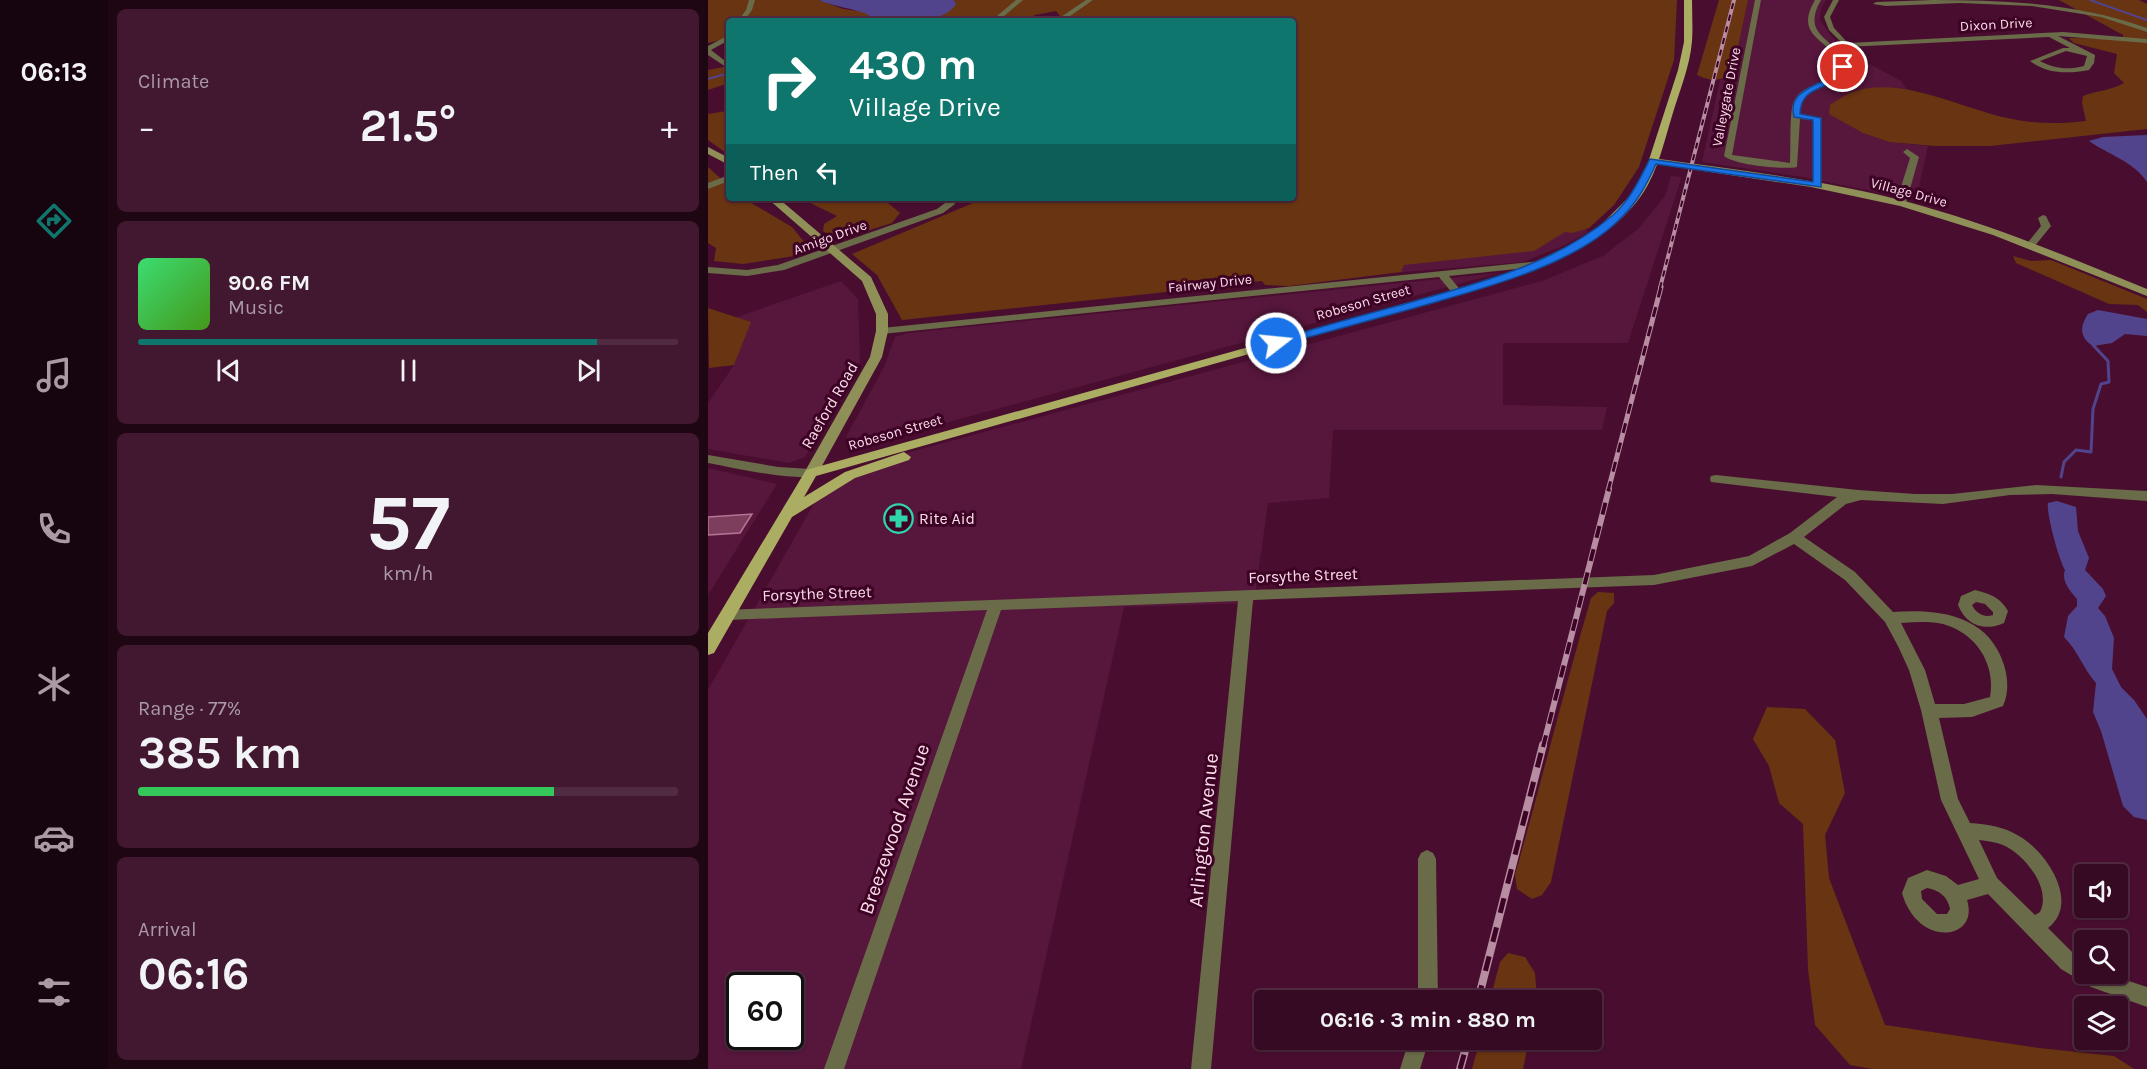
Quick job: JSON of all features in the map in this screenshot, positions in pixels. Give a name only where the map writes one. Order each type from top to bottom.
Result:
[{"type":"main road","name":"Robeson Street","points":[[811,473],[1499,280],[1541,264],[1587,239],[1617,216],[1639,192],[1653,161],[1683,70],[1688,42],[1688,0]]},
{"type":"main road","points":[[708,150],[726,160]]},
{"type":"main road","name":"Village Drive","points":[[1653,161],[1818,185],[1901,203],[1958,219],[2031,245],[2147,293]]},
{"type":"main road","name":"Raeford Road","points":[[708,648],[869,374],[882,331],[879,305],[867,279],[776,201]]},
{"type":"main road","points":[[786,515],[850,475],[936,446],[962,431]]},
{"type":"street","points":[[743,18],[752,0]]},
{"type":"street","points":[[998,18],[1020,0]]},
{"type":"street","points":[[1062,18],[1089,0]]},
{"type":"street","name":"Valleygate Drive","points":[[1758,0],[1728,156],[1733,159],[1787,166],[1794,165],[1796,116],[1800,96],[1810,88],[1835,78],[1841,73],[1843,67],[1839,57],[1823,43],[1811,24],[1813,7],[1818,0]]},
{"type":"street","name":"Dixon Drive","points":[[1836,0],[1827,17],[1831,29],[1846,45],[2038,34],[2102,36],[2147,41]]},
{"type":"street","points":[[1876,4],[1962,1],[2029,2],[2083,10],[2147,29]]},
{"type":"street","points":[[2038,34],[2065,49],[2080,51]]},
{"type":"street","points":[[2049,34],[2091,55],[2090,63],[2086,68],[2058,72],[2034,61],[2065,49]]},
{"type":"street","points":[[726,39],[708,50],[726,65]]},
{"type":"street","points":[[1796,116],[1817,118],[1818,185]]},
{"type":"street","points":[[1901,203],[1915,158],[1907,152]]},
{"type":"street","points":[[708,186],[726,179]]},
{"type":"street","name":"Amigo Drive","points":[[708,270],[735,273],[773,270],[940,211],[950,204],[950,201]]},
{"type":"street","points":[[2031,245],[2046,226],[2043,219]]},
{"type":"street","name":"Fairway Drive","points":[[882,331],[1541,264]]},
{"type":"street","points":[[1441,274],[1457,292]]},
{"type":"street","points":[[708,459],[778,471],[811,473]]},
{"type":"street","points":[[1716,479],[1817,489],[1858,496],[1943,499],[2021,490],[2085,491],[2147,496]]},
{"type":"street","name":"Forsythe Street","points":[[728,614],[1653,580],[1752,561],[1795,537],[1841,501],[1858,496]]},
{"type":"street","points":[[1795,537],[1850,576],[1890,618],[1905,644],[1929,710],[1950,800],[1991,884],[2074,966]]},
{"type":"street","name":"Arlington Avenue","points":[[1201,1069],[1246,595]]},
{"type":"street","name":"Breezewood Avenue","points":[[834,1069],[996,604]]},
{"type":"street","points":[[1890,618],[1920,616],[1970,623],[1998,664],[2002,686],[1997,701],[1981,710],[1961,712],[1929,710]]},
{"type":"street","points":[[1964,831],[1992,833],[2015,843],[2030,856],[2045,876],[2052,893],[2053,910],[2046,922],[2035,927]]},
{"type":"street","points":[[1427,859],[1428,990]]},
{"type":"street","points":[[1955,895],[1991,884]]},
{"type":"street","points":[[2107,984],[2147,997]]},
{"type":"street","points":[[1410,1069],[1416,1050]]},
{"type":"shaded area","points":[[708,0],[819,0],[843,9],[866,12],[871,17],[726,18],[726,39],[708,43]]},
{"type":"shaded area","points":[[819,0],[954,0],[956,4],[949,11],[932,18],[870,18],[855,10]]},
{"type":"shaded area","points":[[954,0],[1677,0],[1674,60],[1639,167],[1614,205],[1589,228],[1572,233],[1565,232],[1534,251],[1404,265],[1401,272],[1289,286],[1265,285],[1262,281],[1235,284],[1236,288],[1228,289],[1223,286],[902,320],[877,275],[852,254],[978,201],[1296,201],[1296,18],[1062,18],[1056,11],[1030,18],[935,18],[956,4]]},
{"type":"shaded area","points":[[1719,0],[1748,0],[1733,71],[1720,79],[1711,80],[1697,75]]},
{"type":"shaded area","points":[[1748,0],[1826,0],[1821,8],[1820,20],[1831,36],[1853,59],[1864,61],[1901,81],[1907,90],[1874,88],[1863,133],[1889,142],[1928,146],[1916,200],[1803,177],[1702,162],[1720,80],[1733,71]]},
{"type":"shaded area","points":[[2059,0],[2139,0],[2147,4],[2147,129],[1990,146],[1935,146],[1889,142],[1863,133],[1829,114],[1830,105],[1850,93],[1869,88],[1889,87],[1931,95],[2021,121],[2068,123],[2086,121],[2082,103],[2083,96],[2124,83],[2114,73],[2117,54],[2074,43],[2069,38],[2123,39],[2123,35]]},
{"type":"shaded area","points":[[726,67],[726,84],[708,90],[708,70]]},
{"type":"shaded area","points":[[726,111],[726,153],[708,140],[708,114]]},
{"type":"shaded area","points":[[2147,135],[2147,182],[2128,163],[2089,141],[2103,137]]},
{"type":"shaded area","points":[[708,167],[726,183],[726,201],[748,201],[792,227],[805,243],[801,255],[743,264],[714,261],[716,248],[708,243]]},
{"type":"shaded area","points":[[1671,176],[1681,177],[1628,343],[1503,343],[1503,405],[1607,407],[1602,430],[1333,430],[1329,498],[1268,503],[1254,603],[1124,607],[1021,1069],[708,1069],[708,690],[825,484],[866,464],[1542,281],[1603,256],[1638,229],[1665,196]]},
{"type":"shaded area","points":[[806,201],[886,201],[900,213],[892,223],[838,240],[823,231],[824,224],[837,216]]},
{"type":"shaded area","points":[[1578,209],[1588,232],[1565,245],[1523,262],[1381,274],[1402,227]]},
{"type":"shaded area","points":[[2013,256],[2031,261],[2051,260],[2147,299],[2147,312],[2138,305],[2109,304],[2016,263]]},
{"type":"shaded area","points":[[1499,273],[860,446],[846,437],[885,365],[895,337],[908,333]]},
{"type":"shaded area","points":[[841,281],[858,299],[860,362],[805,457],[789,463],[708,449],[708,403],[734,365],[708,327]]},
{"type":"shaded area","points":[[708,308],[751,322],[734,365],[709,368]]},
{"type":"shaded area","points":[[2098,310],[2147,319],[2147,336],[2125,334],[2112,343],[2093,346],[2085,339],[2082,327],[2088,314]]},
{"type":"shaded area","points":[[708,468],[777,484],[708,595]]},
{"type":"shaded area","points":[[2057,501],[2076,507],[2078,531],[2089,558],[2085,570],[2103,589],[2106,596],[2098,608],[2105,616],[2114,638],[2112,669],[2121,687],[2134,700],[2147,719],[2147,820],[2134,817],[2123,806],[2101,731],[2093,712],[2096,683],[2064,637],[2068,616],[2077,606],[2077,599],[2065,582],[2065,570],[2051,526],[2048,503]]},
{"type":"shaded area","points":[[1598,592],[1614,593],[1614,603],[1607,611],[1551,882],[1542,895],[1532,899],[1517,889],[1515,875],[1591,598]]},
{"type":"shaded area","points":[[1767,707],[1805,709],[1835,740],[1845,793],[1825,835],[1829,878],[1885,1025],[2039,1048],[2114,1056],[2134,1069],[1872,1069],[1850,1065],[1815,1025],[1808,969],[1803,824],[1779,803],[1769,766],[1753,739]]},
{"type":"shaded area","points":[[1508,953],[1525,957],[1535,973],[1536,990],[1493,990],[1500,962]]},
{"type":"shaded area","points":[[1477,1050],[1527,1050],[1523,1069],[1472,1069]]},
{"type":"building","points":[[752,514],[740,533],[708,535],[708,517]]},
{"type":"waterway","points":[[2090,0],[2147,20]]},
{"type":"waterway","points":[[708,79],[726,74]]},
{"type":"waterway","points":[[2061,477],[2064,462],[2076,450],[2091,452],[2093,409],[2101,384],[2109,382],[2108,361],[2093,345]]},
{"type":"railway","points":[[1660,288],[1734,0]]},
{"type":"railway","points":[[1608,491],[1661,287]]},
{"type":"railway","points":[[1543,747],[1609,489]]},
{"type":"railway","points":[[1481,990],[1543,745]]},
{"type":"railway","points":[[1460,1069],[1465,1050]]},
{"type":"place","name":"Rite Aid","points":[[898,518]]},
{"type":"route","points":[[1276,343],[1499,280],[1553,258],[1604,228],[1629,205],[1646,181],[1653,161],[1818,185],[1817,118],[1796,116],[1797,103],[1800,96],[1810,88],[1835,78],[1841,73],[1843,67]]}]
